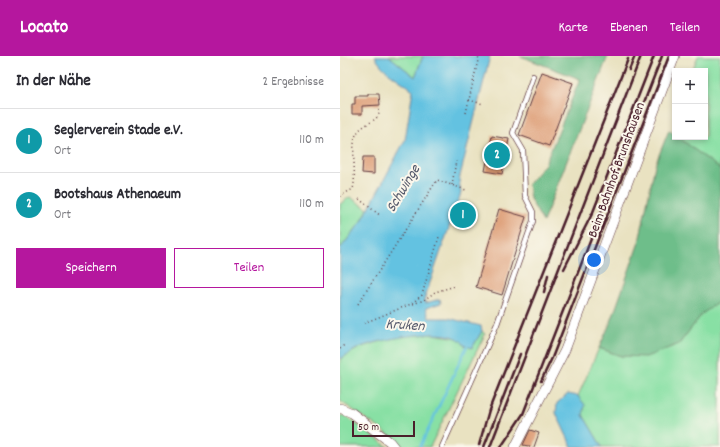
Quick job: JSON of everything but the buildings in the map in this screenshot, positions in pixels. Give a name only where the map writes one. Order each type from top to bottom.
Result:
[{"type":"street","name":"Beim Bahnhof Brunshausen","points":[[516,447],[565,350],[675,56]]},
{"type":"street","points":[[340,408],[352,413],[390,442],[394,447]]},
{"type":"lane","points":[[442,447],[497,324],[533,221],[533,212],[525,196],[523,150],[513,133],[533,76]]},
{"type":"path","points":[[466,113],[479,56]]},
{"type":"path","points":[[469,100],[483,104]]},
{"type":"path","points":[[340,196],[353,189],[355,180],[354,140],[356,133],[376,119],[380,115],[380,109]]},
{"type":"path","points":[[452,185],[456,160]]},
{"type":"path","points":[[358,304],[437,180],[466,190]]},
{"type":"path","points":[[358,199],[381,216]]},
{"type":"path","points":[[411,304],[422,295],[439,237]]},
{"type":"path","points":[[364,323],[424,300],[435,292],[455,286]]},
{"type":"path","points":[[340,349],[344,345]]},
{"type":"green space","points":[[389,56],[423,56],[415,77]]},
{"type":"green space","points":[[520,56],[608,56],[543,222],[530,199],[528,184],[545,164],[580,79]]},
{"type":"green space","points":[[698,56],[720,56],[720,169],[682,140],[708,140],[708,68],[693,68]]},
{"type":"green space","points":[[669,130],[672,132],[672,140],[682,140],[720,169],[720,301],[702,314],[679,344],[646,357],[621,356],[599,348],[612,319],[639,242],[655,165]]},
{"type":"green space","points":[[350,197],[368,209],[362,221],[340,249],[340,204]]},
{"type":"green space","points":[[720,301],[720,447],[602,447],[583,415],[578,396],[599,348],[621,356],[679,344],[702,314]]},
{"type":"green space","points":[[482,331],[485,334],[430,447],[401,447],[392,437],[340,401],[340,359],[361,347],[399,336],[433,334],[458,338],[472,348]]},
{"type":"green space","points":[[344,415],[388,447],[340,447],[340,416]]},
{"type":"water","points":[[375,56],[389,56],[415,77],[423,56],[490,56],[459,180],[461,193],[424,300],[426,303],[440,299],[441,303],[426,308],[429,318],[448,318],[481,326],[482,331],[472,348],[464,345],[458,338],[447,335],[416,335],[399,337],[370,344],[358,348],[340,359],[340,249],[362,221],[405,140],[413,90],[386,71]]},
{"type":"water","points":[[568,394],[578,396],[585,405],[583,415],[602,447],[572,447],[556,413],[557,403]]},
{"type":"waterway","points":[[420,447],[468,344]]},
{"type":"railway","points":[[629,70],[635,56]]},
{"type":"railway","points":[[490,447],[641,56]]},
{"type":"railway","points":[[564,269],[593,212],[654,56]]},
{"type":"railway","points":[[501,447],[523,414],[662,56]]},
{"type":"railway","points":[[541,381],[552,358],[669,56]]},
{"type":"railway","points":[[479,445],[489,410],[628,59]]},
{"type":"railway","points":[[544,292],[548,275]]},
{"type":"railway","points":[[484,447],[520,354]]},
{"type":"place","name":"Bootshaus Athenaeum","points":[[497,155]]},
{"type":"place","name":"Seglerverein Stade e.V.","points":[[463,215]]},
{"type":"water label","name":"Schwinge","points":[[404,189]]},
{"type":"water label","name":"Kruken","points":[[405,326]]}]
